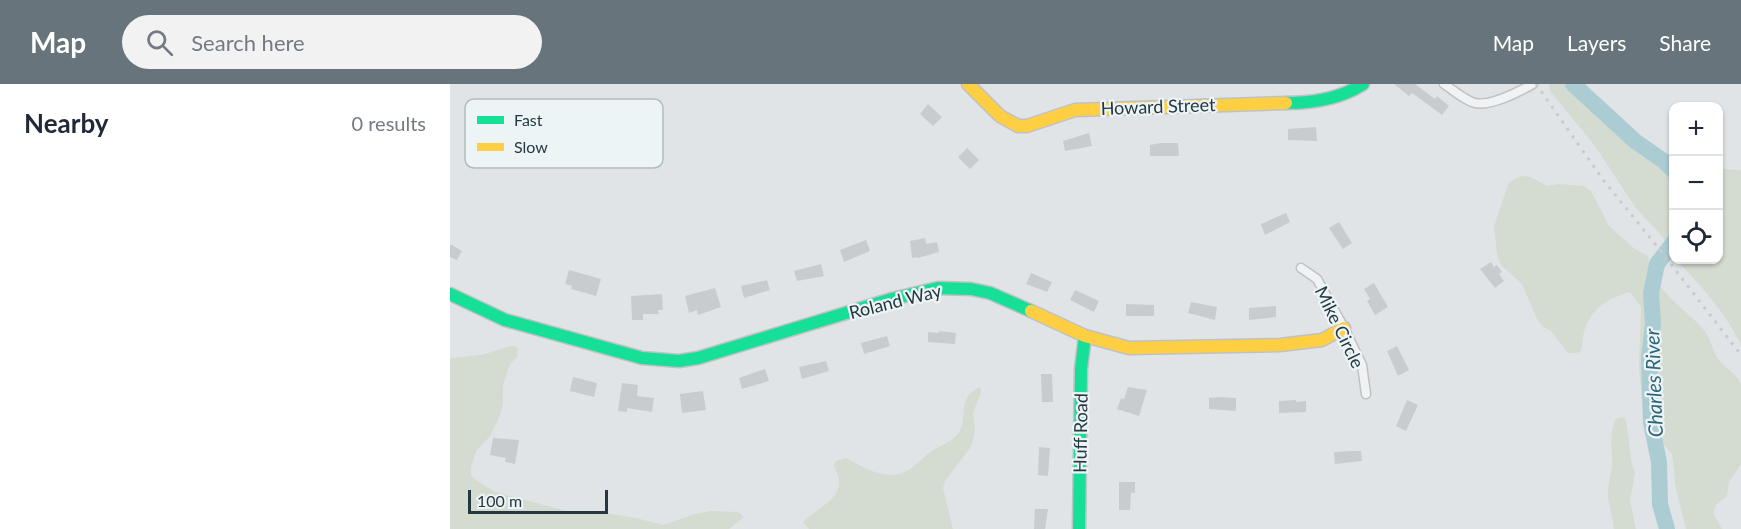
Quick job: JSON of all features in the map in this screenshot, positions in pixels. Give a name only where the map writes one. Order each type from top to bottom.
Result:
[{"type":"street","name":"Howard Street","points":[[968,84],[1000,116],[1018,126],[1034,124],[1074,110],[1307,102],[1345,96],[1363,84]]},
{"type":"street","points":[[1444,84],[1473,103],[1481,104],[1513,94],[1533,84]]},
{"type":"street","name":"Mike Circle","points":[[1301,268],[1317,279],[1344,328],[1362,366],[1366,394]]},
{"type":"street","name":"Roland Way","points":[[450,294],[505,320],[642,358],[663,361],[698,358],[892,299],[938,288],[955,287],[990,293],[1086,336],[1128,348],[1280,345],[1322,340],[1344,328]]},
{"type":"street","name":"Huff Road","points":[[1078,529],[1081,369],[1086,336]]},
{"type":"shaded area","points":[[1549,84],[1567,84],[1617,133],[1669,173],[1669,249],[1662,236],[1635,207],[1595,146],[1550,91]]},
{"type":"shaded area","points":[[1723,169],[1741,170],[1741,345],[1728,322],[1695,279],[1680,264],[1723,264]]},
{"type":"shaded area","points":[[1521,176],[1531,177],[1547,186],[1559,184],[1584,186],[1591,191],[1609,226],[1635,249],[1648,256],[1654,278],[1661,288],[1704,330],[1719,360],[1739,380],[1741,384],[1741,464],[1729,482],[1727,496],[1716,505],[1714,511],[1722,529],[1686,529],[1676,489],[1672,454],[1664,445],[1648,442],[1639,366],[1641,307],[1630,292],[1601,305],[1587,323],[1581,351],[1568,353],[1551,331],[1542,326],[1537,319],[1522,284],[1501,265],[1497,255],[1494,226],[1509,182]]},
{"type":"shaded area","points":[[514,346],[518,348],[517,357],[510,364],[503,385],[503,405],[490,436],[476,451],[471,467],[474,479],[495,492],[578,514],[597,512],[663,525],[711,511],[738,512],[744,517],[729,529],[450,529],[450,359],[480,355]]},
{"type":"shaded area","points":[[980,387],[981,392],[973,413],[975,429],[973,440],[970,448],[945,481],[943,488],[953,529],[809,529],[803,522],[833,498],[837,492],[839,480],[834,466],[836,461],[846,458],[883,474],[899,474],[907,471],[957,435],[963,422],[965,402],[972,391]]},
{"type":"shaded area","points":[[1622,417],[1626,420],[1635,473],[1630,501],[1636,529],[1614,529],[1609,500],[1612,430],[1616,419]]},
{"type":"building","points":[[1394,84],[1415,84],[1435,99],[1437,96],[1449,106],[1442,115],[1412,93],[1409,96]]},
{"type":"building","points":[[928,104],[942,117],[933,126],[920,114]]},
{"type":"building","points":[[1316,127],[1317,141],[1288,140],[1288,129]]},
{"type":"building","points":[[1089,133],[1092,146],[1065,151],[1063,141]]},
{"type":"building","points":[[1178,143],[1179,156],[1150,156],[1150,145]]},
{"type":"building","points":[[967,148],[979,160],[970,169],[958,157]]},
{"type":"building","points":[[1286,213],[1290,222],[1265,235],[1261,224]]},
{"type":"building","points":[[1339,222],[1352,243],[1343,249],[1329,228]]},
{"type":"building","points":[[925,238],[926,244],[937,242],[939,252],[912,258],[910,241]]},
{"type":"building","points":[[866,240],[870,251],[844,262],[840,250]]},
{"type":"building","points":[[450,244],[462,251],[457,260],[450,257]]},
{"type":"building","points":[[1491,262],[1494,267],[1497,265],[1502,272],[1499,274],[1504,281],[1495,288],[1480,269]]},
{"type":"building","points":[[821,264],[824,276],[797,281],[794,271]]},
{"type":"building","points":[[569,270],[601,279],[596,296],[571,289],[572,286],[565,284]]},
{"type":"building","points":[[1031,273],[1052,282],[1047,292],[1026,284]]},
{"type":"building","points":[[767,280],[770,290],[744,298],[741,286]]},
{"type":"building","points":[[1374,283],[1388,307],[1375,315],[1367,301],[1370,299],[1364,289]]},
{"type":"building","points":[[715,288],[721,307],[698,315],[697,310],[689,313],[685,296]]},
{"type":"building","points":[[1075,290],[1099,301],[1094,312],[1070,300]]},
{"type":"building","points":[[662,294],[663,310],[658,310],[659,314],[643,314],[643,320],[632,320],[631,296]]},
{"type":"building","points":[[1191,302],[1217,307],[1215,320],[1188,313]]},
{"type":"building","points":[[1126,304],[1154,305],[1154,316],[1126,316]]},
{"type":"building","points":[[1276,306],[1276,317],[1249,320],[1249,308]]},
{"type":"building","points":[[939,331],[956,333],[955,344],[928,342],[928,332],[939,333]]},
{"type":"building","points":[[887,336],[890,346],[864,354],[861,343]]},
{"type":"building","points":[[1397,346],[1409,370],[1398,376],[1387,351]]},
{"type":"building","points":[[826,361],[829,371],[802,379],[799,367]]},
{"type":"building","points":[[765,369],[769,381],[742,389],[739,378]]},
{"type":"building","points":[[1041,374],[1052,374],[1053,402],[1042,402]]},
{"type":"building","points":[[573,377],[597,383],[594,397],[570,391]]},
{"type":"building","points":[[622,383],[638,385],[637,396],[654,398],[652,412],[627,408],[627,412],[618,411]]},
{"type":"building","points":[[1128,387],[1147,390],[1139,416],[1117,409]]},
{"type":"building","points":[[703,391],[706,410],[682,413],[680,394]]},
{"type":"building","points":[[1209,398],[1236,398],[1236,411],[1209,409]]},
{"type":"building","points":[[1296,400],[1296,402],[1306,401],[1306,412],[1279,413],[1279,401]]},
{"type":"building","points":[[1407,400],[1418,405],[1406,431],[1396,426]]},
{"type":"building","points":[[493,438],[519,440],[515,464],[505,462],[506,458],[490,455]]},
{"type":"building","points":[[1039,447],[1050,448],[1048,476],[1038,475]]},
{"type":"building","points":[[1361,451],[1362,461],[1335,464],[1334,452]]},
{"type":"building","points":[[1119,482],[1135,482],[1135,493],[1131,493],[1130,510],[1119,510]]},
{"type":"building","points":[[1035,509],[1048,509],[1045,529],[1034,529]]},
{"type":"waterway","name":"Charles River","points":[[1573,84],[1635,141],[1669,166]]},
{"type":"waterway","name":"Charles River","points":[[1667,529],[1660,504],[1659,462],[1651,423],[1649,358],[1653,323],[1651,293],[1657,264],[1669,248]]},
{"type":"railway","points":[[1536,84],[1604,181],[1741,355]]},
{"type":"traffic: fast","points":[[1286,103],[1326,99],[1363,84]]},
{"type":"traffic: fast","points":[[450,294],[505,320],[642,358],[679,361],[698,358],[892,299],[938,288],[971,289],[990,293],[1031,311]]},
{"type":"traffic: fast","points":[[1079,529],[1081,369],[1085,336]]},
{"type":"traffic: slow","points":[[968,84],[1000,116],[1018,126],[1027,126],[1075,110],[1286,103]]},
{"type":"traffic: slow","points":[[1031,311],[1085,336],[1129,348],[1280,345],[1322,340],[1344,328]]}]
